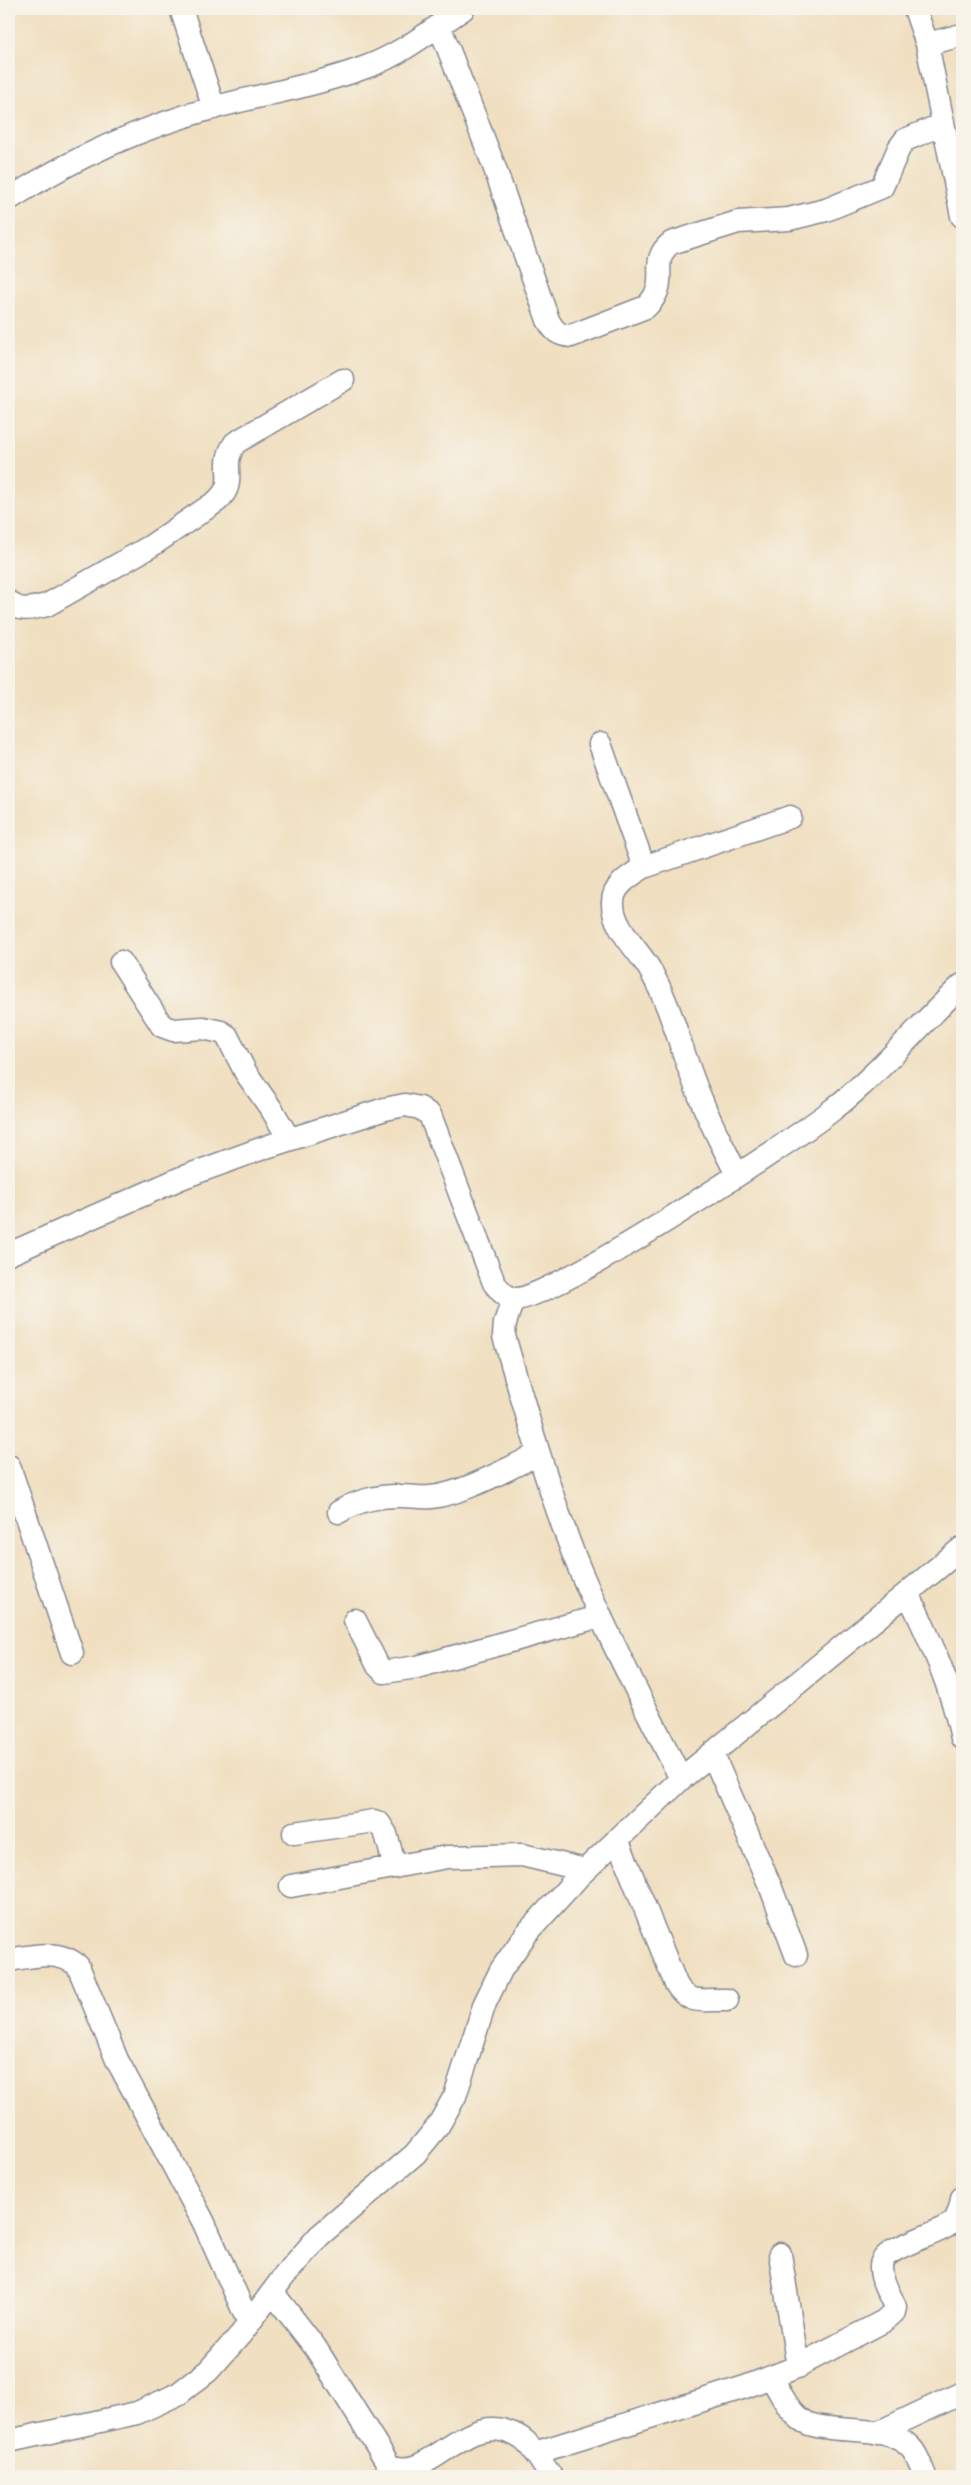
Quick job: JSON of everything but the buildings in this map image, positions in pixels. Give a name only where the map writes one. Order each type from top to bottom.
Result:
[{"type":"street","points":[[181,9],[214,108]]},
{"type":"street","points":[[9,198],[59,168],[109,144],[214,108],[367,67],[463,9]]},
{"type":"street","points":[[915,9],[927,44],[962,216]]},
{"type":"street","points":[[439,25],[494,166],[548,320],[554,331],[561,335],[571,336],[646,307],[655,299],[659,289],[659,258],[662,250],[671,243],[738,222],[790,219],[826,210],[859,198],[882,187],[899,148],[906,140],[919,132],[943,124]]},
{"type":"street","points":[[927,44],[962,35]]},
{"type":"street","points":[[9,602],[17,609],[30,609],[47,605],[151,546],[226,493],[229,487],[227,460],[235,443],[343,380]]},
{"type":"street","points":[[600,744],[644,867]]},
{"type":"street","points":[[737,1174],[701,1100],[671,1015],[649,968],[621,929],[614,913],[613,900],[617,889],[626,878],[644,867],[790,817]]},
{"type":"street","points":[[121,962],[162,1026],[173,1030],[208,1029],[221,1032],[227,1036],[246,1073],[272,1110],[289,1139]]},
{"type":"street","points":[[9,1254],[181,1178],[289,1139],[385,1109],[406,1105],[420,1108],[430,1115],[494,1283],[503,1294],[513,1299],[540,1293],[584,1270],[737,1174],[832,1111],[962,985]]},
{"type":"street","points":[[513,1299],[505,1323],[504,1336],[538,1454],[574,1554],[601,1616],[681,1779]]},
{"type":"street","points":[[339,1512],[349,1506],[373,1499],[398,1496],[431,1497],[452,1492],[538,1454]]},
{"type":"street","points":[[9,1466],[72,1652]]},
{"type":"street","points":[[9,2441],[90,2425],[137,2412],[178,2394],[208,2371],[319,2236],[415,2154],[438,2126],[455,2096],[485,2003],[501,1970],[527,1933],[617,1838],[681,1779],[962,1548]]},
{"type":"street","points":[[908,1593],[940,1660],[955,1702],[962,1738]]},
{"type":"street","points":[[356,1620],[378,1666],[384,1672],[417,1667],[601,1616]]},
{"type":"street","points":[[712,1753],[771,1888],[796,1955]]},
{"type":"street","points":[[294,1833],[374,1821],[379,1823],[386,1834],[395,1867]]},
{"type":"street","points":[[617,1838],[676,1984],[683,1995],[690,1999],[727,2000]]},
{"type":"street","points":[[291,1886],[447,1857],[498,1854],[528,1856],[585,1870]]},
{"type":"street","points":[[9,1960],[54,1956],[70,1958],[78,1966],[117,2060],[203,2221],[249,2323]]},
{"type":"street","points":[[535,2453],[798,2367],[890,2317],[894,2312],[894,2306],[882,2276],[880,2264],[883,2258],[940,2230],[954,2220],[961,2207],[962,2198]]},
{"type":"street","points":[[780,2254],[798,2367]]},
{"type":"street","points":[[273,2293],[315,2347],[385,2460],[402,2473],[431,2458],[476,2430],[495,2428],[524,2440],[551,2476]]},
{"type":"street","points":[[771,2377],[790,2409],[809,2424],[877,2433],[900,2440],[910,2447],[925,2476]]},
{"type":"street","points":[[877,2433],[962,2393]]}]
